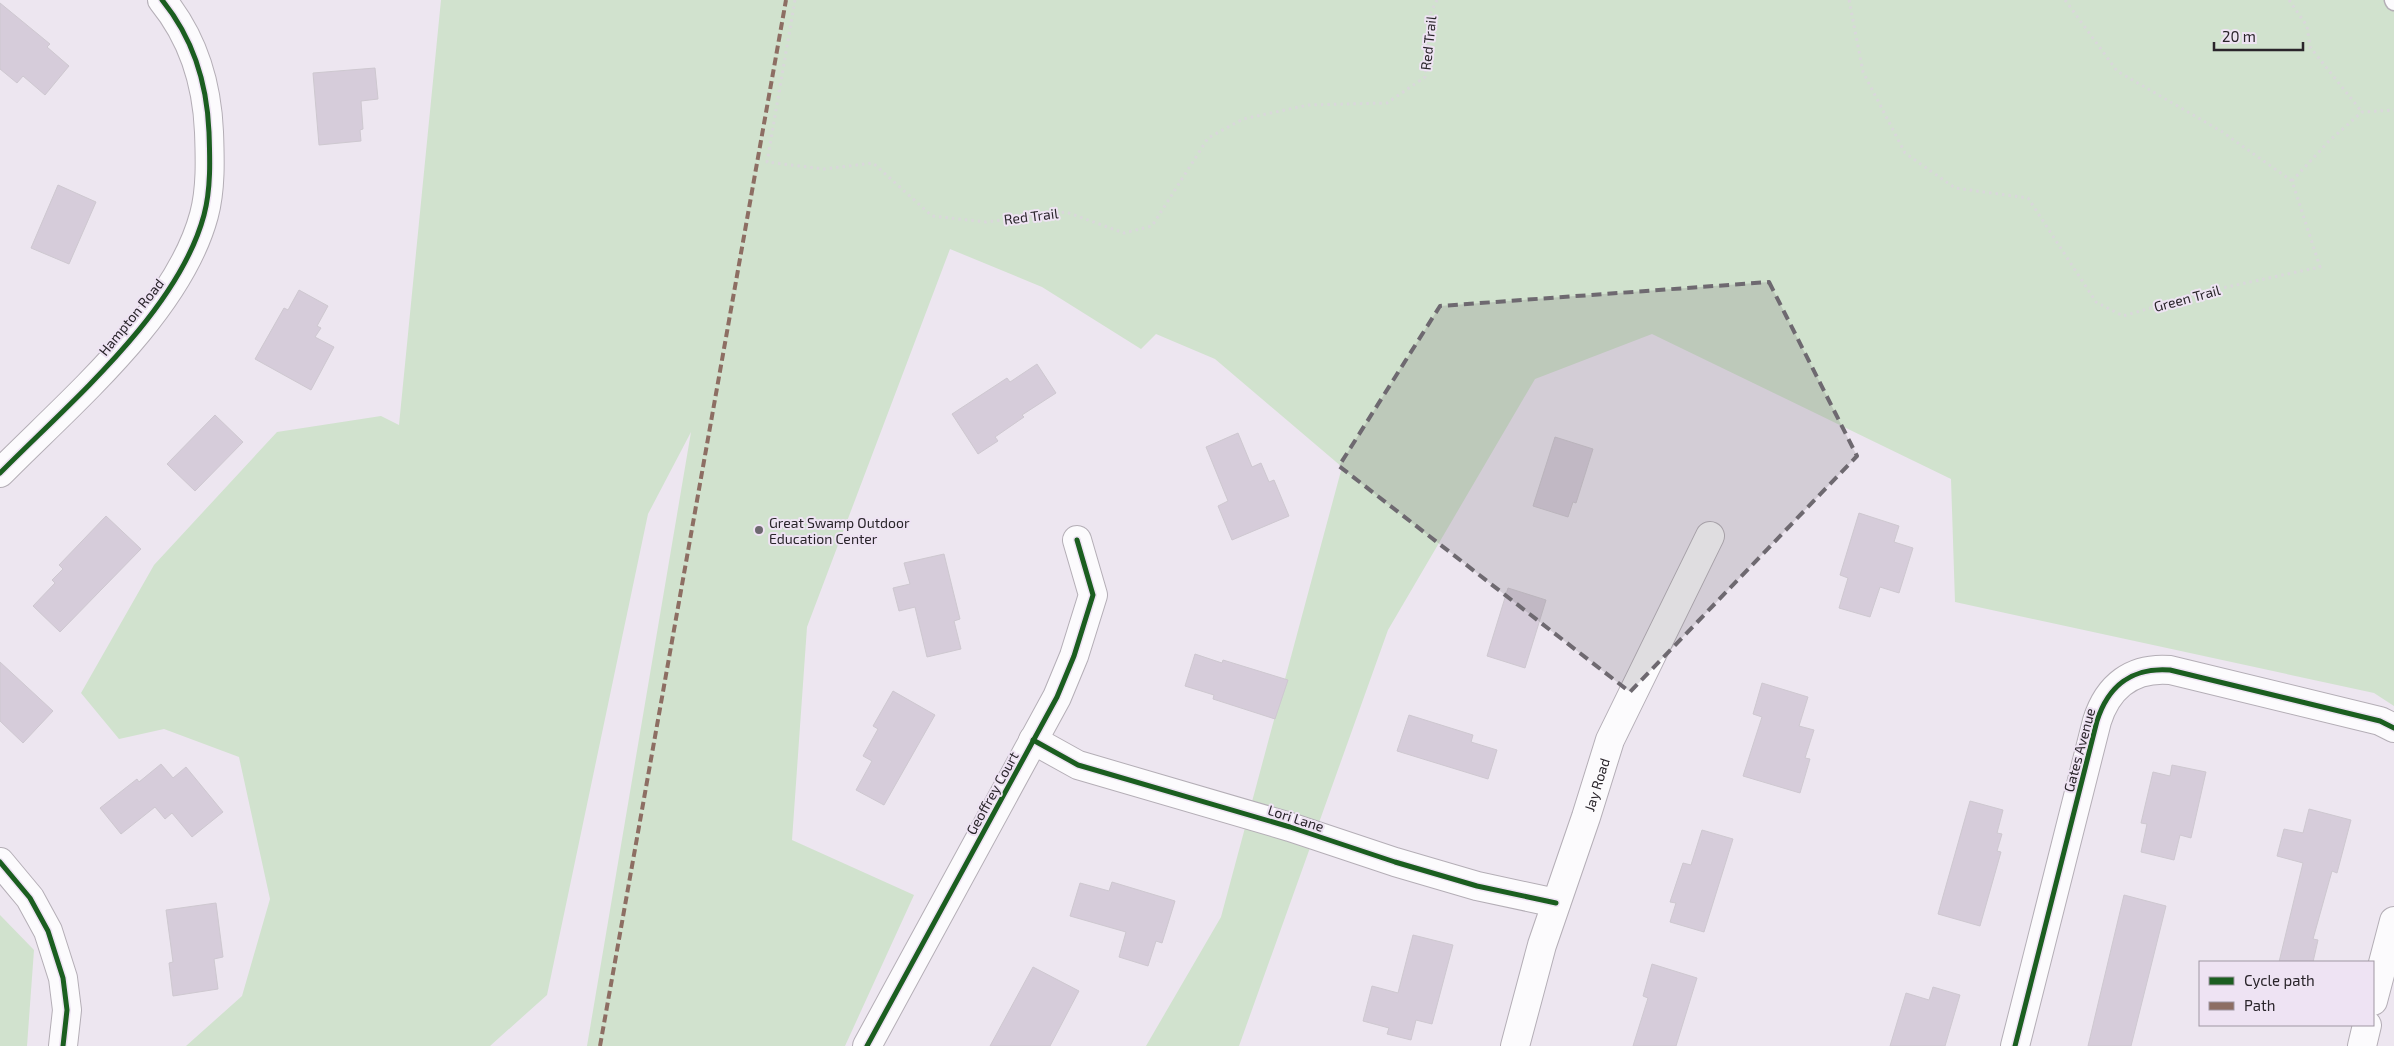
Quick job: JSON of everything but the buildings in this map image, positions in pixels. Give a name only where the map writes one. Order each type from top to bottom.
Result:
[{"type":"street","name":"Hampton Road","points":[[0,472],[103,368],[163,300],[186,263],[204,214],[211,165],[209,119],[203,80],[190,46],[173,14],[162,0]]},
{"type":"street","name":"Jay Road","points":[[1515,1046],[1542,945],[1616,724],[1710,536]]},
{"type":"street","name":"Geoffrey Court","points":[[867,1046],[1058,697],[1074,656],[1093,595],[1076,540]]},
{"type":"street","name":"Gates Avenue","points":[[2016,1046],[2097,721],[2102,704],[2113,690],[2140,672],[2156,669],[2170,670],[2380,721],[2394,728]]},
{"type":"street","name":"Lori Lane","points":[[1033,740],[1078,765],[1290,827],[1477,886],[1556,903]]},
{"type":"street","points":[[0,862],[30,898],[48,931],[63,978],[67,1010],[63,1046]]},
{"type":"street","points":[[2374,997],[2394,921]]},
{"type":"street","points":[[2362,1046],[2367,1026]]},
{"type":"path","points":[[2065,0],[2117,71],[2221,131],[2292,181],[2329,141],[2362,112],[2394,110]]},
{"type":"path","points":[[2289,0],[2306,26],[2310,47],[2362,112]]},
{"type":"highlighted area","points":[[1769,282],[1857,456],[1630,692],[1339,466],[1440,306]]},
{"type":"green space","points":[[441,0],[2394,0],[2394,706],[2374,693],[1955,602],[1951,479],[1652,334],[1535,379],[1388,630],[1239,1046],[1146,1046],[1221,917],[1342,467],[1215,359],[1156,334],[1141,349],[1042,287],[950,249],[807,627],[792,840],[914,895],[845,1046],[587,1046],[691,432],[648,514],[547,995],[490,1046],[186,1046],[242,996],[270,899],[239,757],[164,729],[119,739],[81,693],[154,565],[277,432],[381,416],[399,425]]},
{"type":"green space","points":[[0,915],[34,950],[27,1046],[0,1046]]},
{"type":"marked path","points":[[600,1046],[786,0]]},
{"type":"cycle path","points":[[0,473],[119,354],[146,321],[171,286],[191,251],[204,215],[208,195],[210,163],[208,114],[205,96],[190,46],[173,15],[162,0]]},
{"type":"cycle path","points":[[867,1046],[1057,697],[1074,656],[1093,595],[1077,540]]},
{"type":"cycle path","points":[[2015,1046],[2097,721],[2108,698],[2123,681],[2144,672],[2170,670],[2380,721],[2394,728]]},
{"type":"cycle path","points":[[1033,740],[1078,765],[1290,827],[1395,862],[1477,886],[1556,903]]},
{"type":"cycle path","points":[[0,862],[30,898],[48,931],[63,978],[67,1010],[63,1046]]},
{"type":"place","name":"Great Swamp Outdoor Education Center","points":[[759,530]]}]
